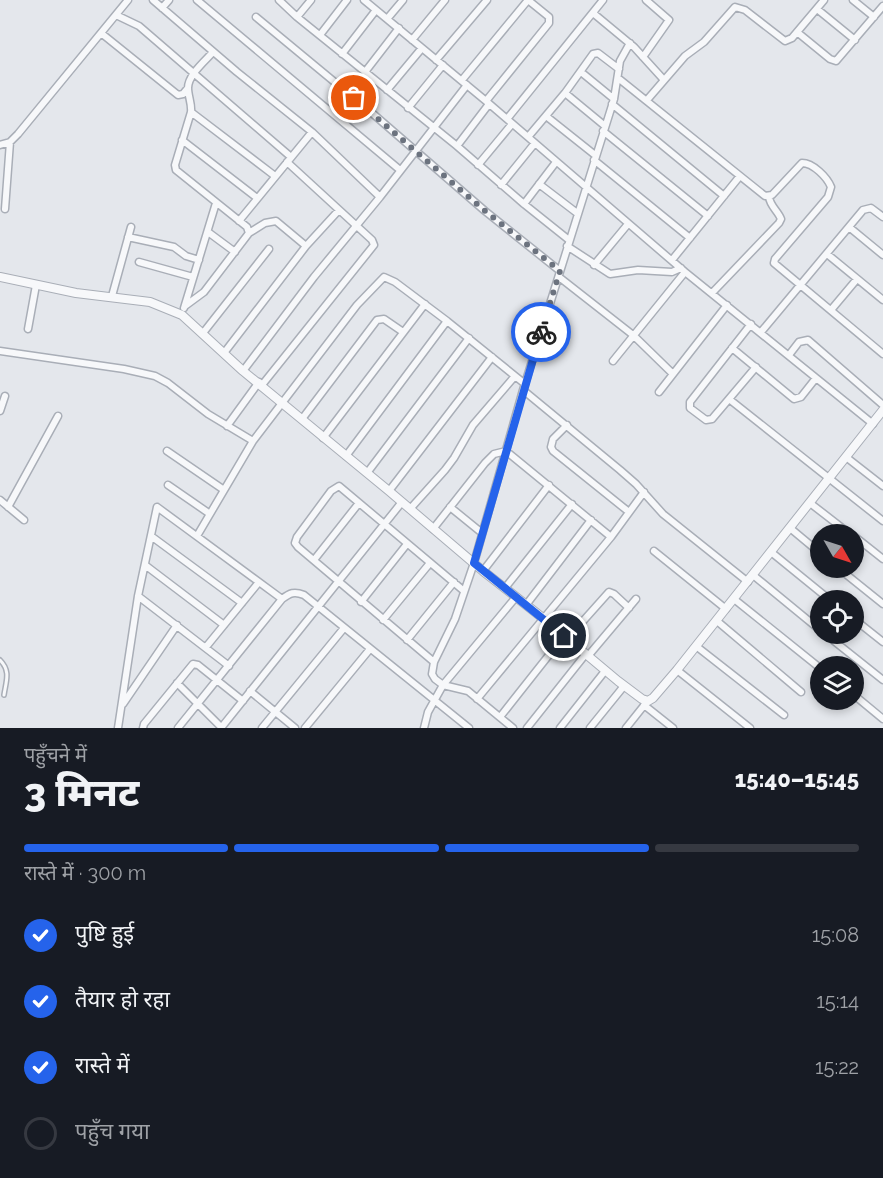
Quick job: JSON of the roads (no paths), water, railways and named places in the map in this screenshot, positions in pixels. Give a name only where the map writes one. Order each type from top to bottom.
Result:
[{"type":"street","points":[[0,145],[9,142],[128,0]]},
{"type":"street","points":[[153,0],[312,132],[380,198]]},
{"type":"street","points":[[162,8],[169,0]]},
{"type":"street","points":[[197,0],[400,170]]},
{"type":"street","points":[[279,0],[457,146],[594,265],[610,274],[638,270],[672,272],[683,270]]},
{"type":"street","points":[[297,17],[311,0]]},
{"type":"street","points":[[320,35],[347,0]]},
{"type":"street","points":[[363,0],[488,102],[683,270],[873,424]]},
{"type":"street","points":[[387,19],[403,0]]},
{"type":"street","points":[[412,39],[445,0]]},
{"type":"street","points":[[436,60],[487,0]]},
{"type":"street","points":[[243,371],[314,277],[380,198],[528,0],[549,17],[549,23],[457,146]]},
{"type":"street","points":[[478,165],[603,0]]},
{"type":"street","points":[[643,57],[669,20],[646,0]]},
{"type":"street","points":[[647,100],[685,57],[704,42],[735,8],[745,10],[781,39],[789,40],[824,0]]},
{"type":"street","points":[[853,0],[874,17]]},
{"type":"street","points":[[797,32],[836,61],[883,6]]},
{"type":"street","points":[[817,9],[855,40]]},
{"type":"street","points":[[342,54],[376,10]]},
{"type":"street","points":[[592,13],[630,43],[664,80]]},
{"type":"street","points":[[116,15],[139,26],[194,74],[289,160],[374,244],[227,426]]},
{"type":"street","points":[[256,17],[633,335],[673,374]]},
{"type":"street","points":[[365,72],[399,28]]},
{"type":"street","points":[[101,33],[178,95],[183,94],[188,88],[194,74],[213,52]]},
{"type":"street","points":[[513,728],[464,689],[443,685],[435,679],[432,674],[434,662],[447,638],[474,563],[524,387],[613,101],[620,61],[630,43]]},
{"type":"street","points":[[387,90],[422,48]]},
{"type":"street","points":[[528,137],[596,52],[619,69]]},
{"type":"street","points":[[408,108],[443,65]]},
{"type":"street","points":[[581,72],[724,196]]},
{"type":"street","points":[[618,78],[769,197],[780,216],[779,224],[712,293]]},
{"type":"street","points":[[188,88],[192,103],[191,112],[176,170],[246,227],[249,233]]},
{"type":"street","points":[[565,93],[604,129],[708,216]]},
{"type":"street","points":[[191,112],[275,176]]},
{"type":"street","points":[[546,116],[690,238]]},
{"type":"street","points":[[239,221],[312,132]]},
{"type":"street","points":[[183,140],[257,198]]},
{"type":"street","points":[[5,209],[9,142]]},
{"type":"street","points":[[501,185],[535,143]]},
{"type":"street","points":[[524,204],[556,162]]},
{"type":"street","points":[[769,197],[798,165],[806,162],[826,178],[831,187],[828,197],[775,259],[774,264],[883,354]]},
{"type":"street","points":[[672,260],[740,176]]},
{"type":"street","points":[[539,184],[577,213]]},
{"type":"street","points":[[182,315],[216,203]]},
{"type":"street","points":[[761,332],[867,208],[883,217]]},
{"type":"street","points":[[224,353],[306,246],[339,210]]},
{"type":"street","points":[[184,306],[204,292],[249,233],[265,223],[276,221],[306,246]]},
{"type":"street","points":[[594,265],[628,224]]},
{"type":"street","points":[[112,296],[131,227]]},
{"type":"street","points":[[849,227],[883,255]]},
{"type":"street","points":[[208,232],[235,252]]},
{"type":"street","points":[[128,237],[174,247],[186,256],[199,260]]},
{"type":"street","points":[[203,333],[269,249]]},
{"type":"street","points":[[827,254],[883,300]]},
{"type":"street","points":[[139,262],[194,276]]},
{"type":"street","points":[[614,361],[683,270]]},
{"type":"street","points":[[0,277],[76,293],[150,302],[182,315],[243,371],[483,571],[642,699],[673,728]]},
{"type":"street","points":[[197,536],[253,441],[357,304],[384,277],[390,278],[425,304],[515,376],[524,387],[644,492],[663,514],[810,623]]},
{"type":"street","points":[[831,310],[857,279]]},
{"type":"street","points":[[28,329],[36,285]]},
{"type":"street","points":[[324,438],[425,304]]},
{"type":"street","points":[[659,392],[727,305]]},
{"type":"street","points":[[302,419],[377,320],[384,319],[403,332]]},
{"type":"street","points":[[346,456],[447,321]]},
{"type":"street","points":[[751,324],[689,405],[692,411],[709,421],[756,367]]},
{"type":"street","points":[[367,473],[469,338]]},
{"type":"street","points":[[789,355],[800,342],[808,340],[883,405]]},
{"type":"street","points":[[732,348],[791,397],[797,399],[816,378]]},
{"type":"street","points":[[0,351],[124,369],[155,376],[227,426],[253,441]]},
{"type":"street","points":[[389,491],[492,357]]},
{"type":"street","points":[[410,509],[445,470],[473,426],[515,376]]},
{"type":"street","points":[[0,411],[5,396]]},
{"type":"street","points":[[729,399],[883,521]]},
{"type":"street","points":[[626,728],[717,621],[883,410]]},
{"type":"street","points":[[8,507],[58,416]]},
{"type":"street","points":[[567,425],[553,439],[551,447],[553,451],[628,512]]},
{"type":"street","points":[[166,451],[224,489]]},
{"type":"street","points":[[506,451],[610,537]]},
{"type":"street","points":[[433,529],[494,454],[506,451]]},
{"type":"street","points":[[846,457],[883,486]]},
{"type":"street","points":[[168,485],[210,514]]},
{"type":"street","points":[[483,571],[549,485]]},
{"type":"street","points":[[434,662],[298,547],[297,537],[331,491],[339,486],[464,591]]},
{"type":"street","points":[[477,699],[544,619],[644,492]]},
{"type":"street","points":[[0,500],[24,519]]},
{"type":"street","points":[[177,683],[221,728],[402,502]]},
{"type":"street","points":[[810,502],[838,524]]},
{"type":"street","points":[[314,560],[359,503]]},
{"type":"street","points":[[505,588],[572,504]]},
{"type":"street","points":[[118,728],[138,596],[157,507],[282,599]]},
{"type":"street","points":[[450,507],[482,533]]},
{"type":"street","points":[[526,605],[591,520]]},
{"type":"street","points":[[790,528],[810,545]]},
{"type":"street","points":[[151,536],[242,603]]},
{"type":"street","points":[[362,602],[407,544]]},
{"type":"street","points":[[864,544],[883,559]]},
{"type":"street","points":[[654,551],[726,609]]},
{"type":"street","points":[[771,552],[818,590]]},
{"type":"street","points":[[383,620],[430,563]]},
{"type":"street","points":[[145,565],[224,625]]},
{"type":"street","points":[[851,578],[883,604]]},
{"type":"street","points":[[206,647],[259,582]]},
{"type":"street","points":[[407,640],[454,582]]},
{"type":"street","points":[[178,728],[282,599],[297,592],[469,728]]},
{"type":"street","points":[[500,717],[566,638],[609,592],[615,594],[629,608]]},
{"type":"street","points":[[138,596],[229,666]]},
{"type":"street","points":[[424,728],[428,712],[443,685],[516,597]]},
{"type":"street","points":[[527,728],[636,599]]},
{"type":"street","points":[[734,599],[810,660]]},
{"type":"street","points":[[717,621],[801,692]]},
{"type":"street","points":[[121,707],[177,625]]},
{"type":"street","points":[[864,627],[883,642]]},
{"type":"street","points":[[262,728],[344,628]]},
{"type":"street","points":[[838,644],[883,680]]},
{"type":"street","points":[[696,646],[784,715]]},
{"type":"street","points":[[305,728],[370,649]]},
{"type":"street","points":[[143,728],[193,664],[198,665],[243,701]]},
{"type":"street","points":[[677,670],[750,728]]},
{"type":"street","points":[[560,728],[605,671]]},
{"type":"street","points":[[590,728],[624,686]]},
{"type":"street","points":[[250,691],[295,728]]},
{"type":"street","points":[[864,703],[883,718]]},
{"type":"street","points":[[631,722],[638,728]]},
{"type":"lane","points":[[0,660],[7,669],[8,675],[4,695]]}]
